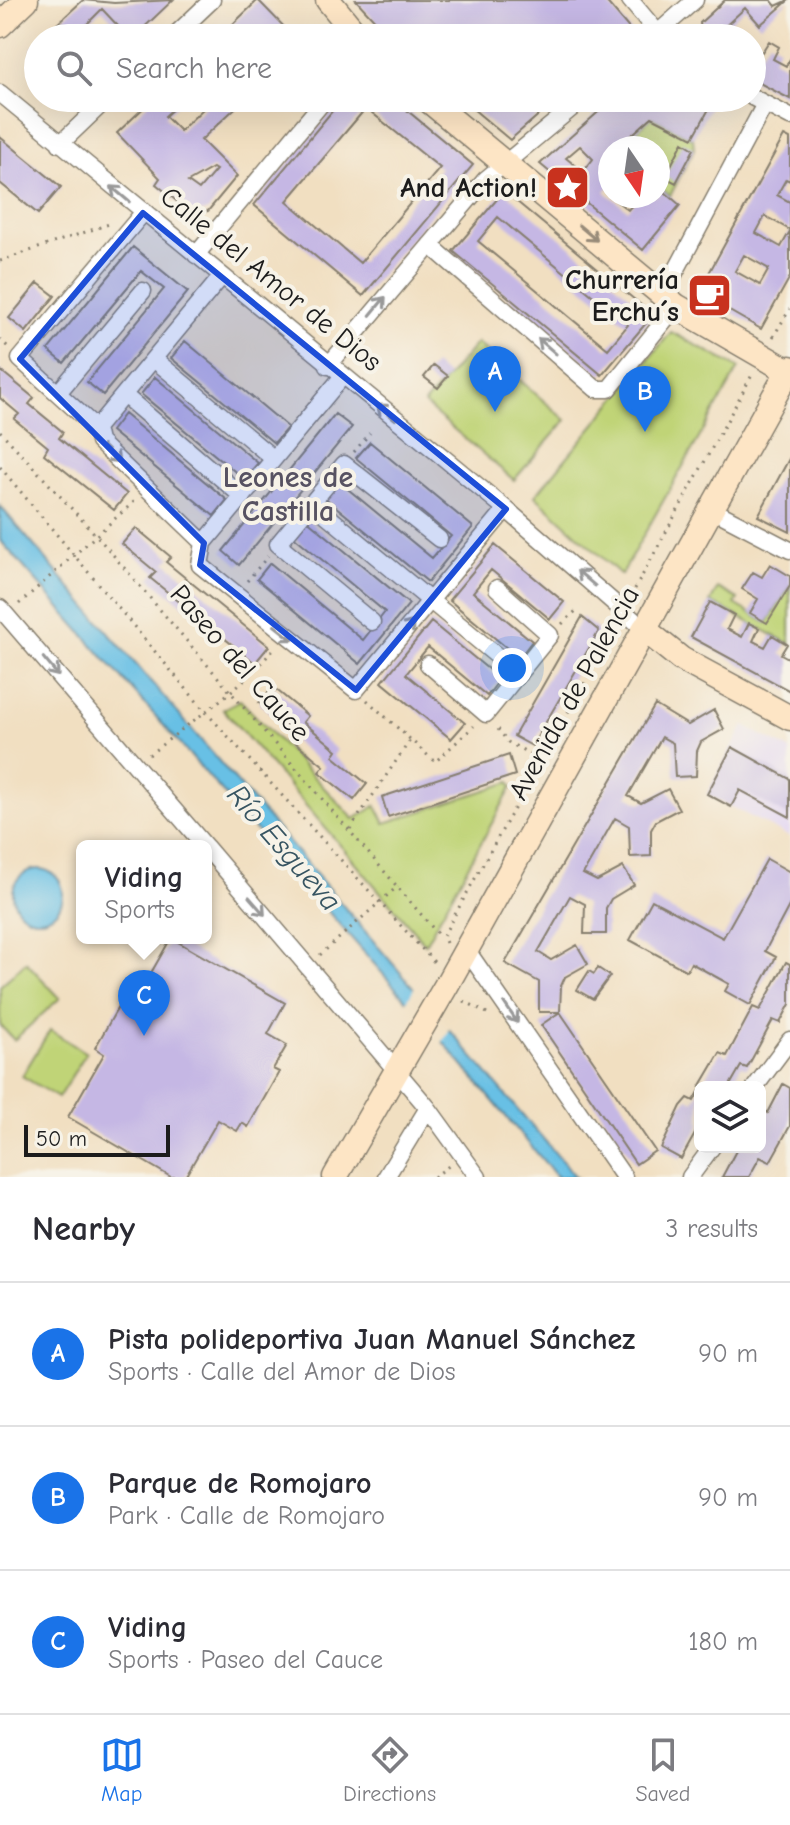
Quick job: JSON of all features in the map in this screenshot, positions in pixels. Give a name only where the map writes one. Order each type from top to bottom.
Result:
[{"type":"main road","points":[[0,25],[26,0]]},
{"type":"main road","points":[[328,0],[348,24]]},
{"type":"main road","points":[[443,112],[670,301],[790,369]]},
{"type":"main road","name":"Avenida de Palencia","points":[[335,1177],[412,1043],[452,951],[644,629],[790,369]]},
{"type":"main road","name":"Calle del Amor de Dios","points":[[644,629],[681,659],[790,718]]},
{"type":"street","points":[[187,24],[212,0]]},
{"type":"street","points":[[630,0],[648,24]]},
{"type":"street","points":[[670,24],[695,0]]},
{"type":"street","name":"Calle del Amor de Dios","points":[[0,93],[328,366],[506,509],[644,629]]},
{"type":"street","points":[[766,104],[790,117]]},
{"type":"street","points":[[60,144],[93,112]]},
{"type":"street","points":[[196,255],[314,112]]},
{"type":"street","points":[[328,366],[486,179],[507,166],[568,112]]},
{"type":"street","points":[[430,245],[596,389],[609,389],[670,301],[754,112]]},
{"type":"street","points":[[143,213],[20,359],[96,428],[99,442],[204,543]]},
{"type":"street","points":[[96,428],[222,276]]},
{"type":"street","points":[[58,393],[143,291]]},
{"type":"street","points":[[155,360],[274,459]]},
{"type":"street","points":[[342,377],[204,543],[200,565],[236,594],[356,690],[506,509]]},
{"type":"street","points":[[125,396],[243,497]]},
{"type":"street","points":[[372,622],[278,544],[344,464],[439,539]]},
{"type":"street","points":[[312,503],[519,674]]},
{"type":"street","points":[[711,509],[790,550]]},
{"type":"street","points":[[428,664],[486,714],[550,635],[497,588]]},
{"type":"street","points":[[3,611],[199,840]]},
{"type":"street","points":[[212,855],[428,1108],[478,1177]]},
{"type":"street","points":[[452,951],[624,1177]]},
{"type":"street","points":[[759,1081],[790,1040]]},
{"type":"street","points":[[386,1177],[428,1108]]},
{"type":"street","points":[[690,1177],[708,1153]]},
{"type":"path","points":[[0,261],[143,213]]},
{"type":"path","points":[[770,342],[790,309]]},
{"type":"path","name":"Avenida de Palencia","points":[[631,595],[754,370]]},
{"type":"path","name":"Paseo del Cauce","points":[[0,431],[96,535],[437,933]]},
{"type":"path","points":[[344,464],[370,433]]},
{"type":"path","points":[[0,467],[204,710],[443,977]]},
{"type":"path","points":[[3,611],[74,555],[148,490]]},
{"type":"path","points":[[236,594],[278,544]]},
{"type":"path","name":"Avenida de Palencia","points":[[443,977],[452,951],[443,936],[618,623]]},
{"type":"path","points":[[136,766],[204,710],[253,676],[286,634]]},
{"type":"path","points":[[356,690],[435,762],[486,714],[508,742],[532,755]]},
{"type":"path","points":[[350,829],[411,739]]},
{"type":"path","points":[[308,965],[398,886]]},
{"type":"highlighted area","points":[[143,213],[506,509],[356,690],[200,565],[204,543],[20,359]]},
{"type":"shaded area","points":[[744,726],[790,750],[790,837],[707,794]]},
{"type":"green space","points":[[652,117],[693,138],[694,149],[670,196],[670,136],[631,136]]},
{"type":"green space","points":[[671,332],[739,368],[621,575],[535,496]]},
{"type":"green space","points":[[477,343],[566,420],[514,480],[424,404]]},
{"type":"green space","points":[[790,586],[790,644],[710,602],[718,588],[738,599],[735,604],[767,623]]},
{"type":"green space","points":[[240,700],[354,819],[376,806],[385,823],[510,782],[512,787],[425,944],[223,709]]},
{"type":"green space","points":[[26,962],[60,998],[14,1040],[0,1025],[0,986]]},
{"type":"green space","points":[[50,1030],[86,1053],[58,1098],[22,1076]]},
{"type":"water","name":"Río Esgueva","points":[[0,506],[576,1177],[557,1177],[444,1043],[0,540]]},
{"type":"water","points":[[38,869],[56,876],[63,894],[56,912],[38,919],[20,912],[13,894],[20,876]]},
{"type":"pier","points":[[417,983],[452,1025],[441,1045],[405,1004]]},
{"type":"building","points":[[83,0],[114,3],[173,0],[148,24],[116,24],[102,9],[87,24],[57,24]]},
{"type":"building","points":[[258,0],[281,24],[233,24]]},
{"type":"building","points":[[356,0],[605,0],[625,24],[378,24]]},
{"type":"building","points":[[725,0],[771,0],[776,6],[789,0],[761,24],[745,8],[728,24],[700,23]]},
{"type":"building","points":[[769,41],[779,47],[773,59],[786,66],[790,59],[790,99],[766,86],[766,46]]},
{"type":"building","points":[[139,112],[169,112],[165,116],[180,131],[200,112],[231,112],[201,140],[237,176],[208,211],[191,213],[156,184],[160,178],[117,133]],"holes":[[[213,168],[216,170],[199,190],[188,182]]]},
{"type":"building","points":[[331,112],[363,112],[287,201],[360,263],[440,168],[371,112],[409,112],[473,165],[363,296],[254,205]]},
{"type":"building","points":[[477,112],[542,112],[510,140]]},
{"type":"building","points":[[598,112],[707,112],[693,138],[652,117],[631,136],[598,136],[598,208],[670,208],[670,196],[680,205],[643,250],[540,164]],"holes":[[[580,146],[593,159],[583,172],[566,158]]]},
{"type":"building","points":[[784,136],[790,139],[790,181],[786,179],[777,195],[790,202],[790,230],[765,216],[756,233],[781,247],[790,231],[790,277],[761,329],[698,293]],"holes":[[[744,255],[769,269],[760,285],[735,271]]]},
{"type":"building","points":[[0,137],[61,187],[38,214],[0,183]]},
{"type":"building","points":[[683,142],[694,149],[676,183],[670,180],[670,167]]},
{"type":"building","points":[[504,191],[653,315],[602,375],[453,251]],"holes":[[[498,217],[628,325],[608,349],[478,241]]]},
{"type":"building","points":[[133,247],[188,292],[103,395],[87,382],[164,289],[141,271],[64,363],[48,350]]},
{"type":"building","points":[[38,283],[55,296],[26,332],[9,318]]},
{"type":"building","points":[[185,341],[288,427],[274,443],[171,358]]},
{"type":"building","points":[[434,365],[448,376],[438,388],[424,377]]},
{"type":"building","points":[[0,370],[34,398],[29,404],[63,432],[59,438],[127,494],[114,510],[44,454],[48,447],[14,419],[19,414],[0,398]]},
{"type":"building","points":[[155,377],[258,463],[244,479],[141,394]]},
{"type":"building","points":[[124,414],[227,500],[214,516],[111,431]]},
{"type":"building","points":[[335,414],[352,427],[239,565],[223,551]]},
{"type":"building","points":[[370,442],[473,527],[428,582],[324,497],[338,481],[432,558],[451,536],[356,458]]},
{"type":"building","points":[[790,457],[790,532],[758,516]]},
{"type":"building","points":[[306,519],[409,604],[360,664],[257,579],[270,563],[363,640],[385,612],[292,535]]},
{"type":"building","points":[[136,528],[171,557],[166,562],[269,646],[255,663],[150,578],[156,572],[122,544]]},
{"type":"building","points":[[495,545],[564,602],[550,619],[491,570],[473,592],[532,641],[519,658],[449,600]]},
{"type":"building","points":[[770,564],[790,576],[790,586],[767,623],[750,613],[758,599],[742,589],[753,572],[762,577]]},
{"type":"building","points":[[710,602],[734,615],[727,629],[742,637],[749,623],[759,628],[753,641],[765,647],[772,635],[787,644],[781,654],[790,659],[790,691],[691,637]]},
{"type":"building","points":[[582,617],[599,631],[532,746],[514,736]]},
{"type":"building","points":[[431,622],[500,679],[487,696],[428,647],[406,674],[465,723],[451,739],[382,682]]},
{"type":"building","points":[[273,687],[308,716],[303,722],[337,750],[333,756],[367,784],[354,800],[319,772],[324,766],[290,738],[294,732],[259,703]]},
{"type":"building","points":[[655,705],[688,725],[714,710],[724,729],[701,742],[697,751],[696,776],[675,777],[673,743],[662,737],[628,796],[641,803],[668,789],[679,809],[656,821],[651,830],[651,856],[630,857],[629,826],[615,818],[583,874],[597,881],[623,867],[634,885],[611,899],[606,908],[606,934],[584,934],[585,904],[570,896],[538,952],[551,960],[577,945],[588,964],[565,977],[561,986],[560,1012],[539,1012],[539,982],[505,963]]},
{"type":"building","points":[[732,747],[790,779],[790,817],[740,790],[731,807],[707,794]]},
{"type":"building","points":[[509,755],[515,775],[388,817],[382,797]]},
{"type":"building","points":[[767,859],[790,872],[790,904],[765,951],[776,957],[750,1005],[725,991],[729,984],[691,963],[687,971],[630,940],[652,900],[723,938]]},
{"type":"building","points":[[168,944],[182,944],[285,1003],[268,1034],[287,1045],[273,1069],[279,1072],[248,1127],[242,1123],[237,1131],[218,1120],[185,1177],[171,1177],[68,1117],[104,1054],[95,1048],[130,986],[140,992]]},
{"type":"building","points":[[786,962],[790,964],[790,1004],[780,1023],[773,1020],[747,1068],[741,1066],[732,1081],[704,1081],[720,1053],[727,1056],[753,1007],[760,1010]]},
{"type":"building","points":[[598,968],[610,976],[593,999],[577,990],[589,971],[594,974]]},
{"type":"building","points":[[560,1012],[655,1151],[636,1164],[541,1025]]},
{"type":"building","points":[[783,1084],[790,1088],[790,1126],[770,1162],[760,1157],[749,1177],[722,1177],[735,1153],[766,1153],[766,1111],[768,1113]]},
{"type":"building","points":[[688,1098],[694,1101],[694,1136],[681,1159],[661,1148]]},
{"type":"place","name":"And Action!","points":[[568,188]]},
{"type":"place","name":"Churrería Erchu´s","points":[[710,296]]},
{"type":"place","name":"Pista polideportiva Juan Manuel Sánchez","points":[[495,412]]},
{"type":"place","name":"Parque de Romojaro","points":[[645,432]]},
{"type":"place","name":"Viding","points":[[144,1036]]},
{"type":"district","name":"Leones de Castilla","points":[[288,494]]}]
